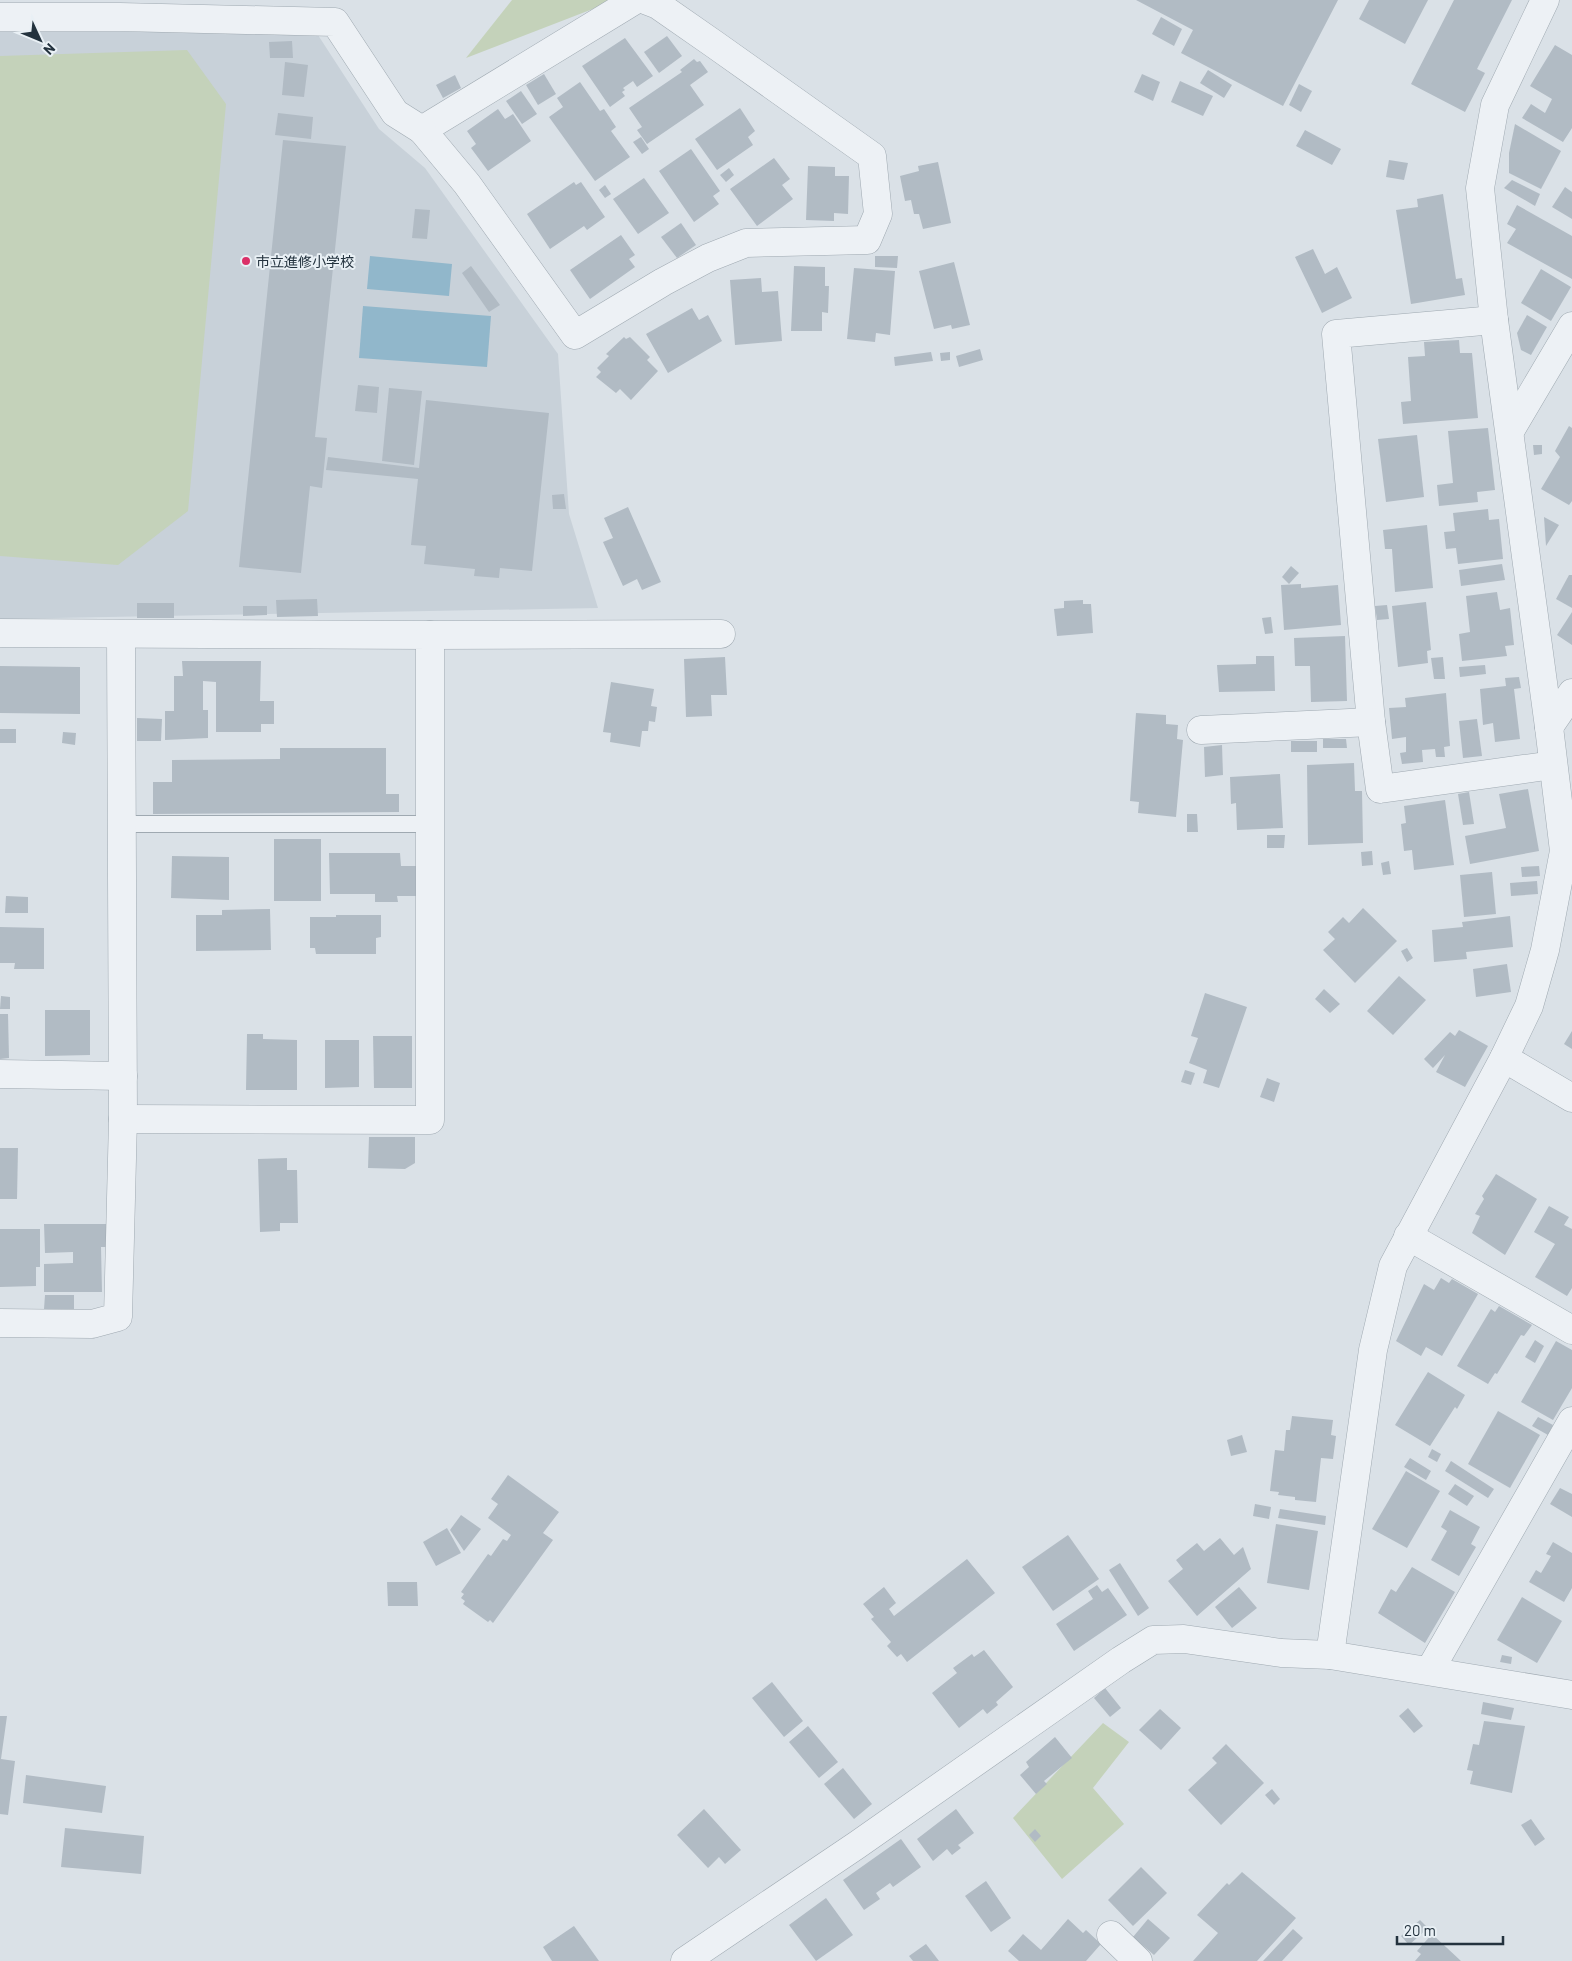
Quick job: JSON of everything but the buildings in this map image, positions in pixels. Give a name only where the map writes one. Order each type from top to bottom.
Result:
[{"type":"street","points":[[422,130],[635,0]]},
{"type":"street","points":[[0,17],[120,8],[335,22],[395,113],[422,130],[467,184],[575,336],[663,282],[708,258],[746,243],[867,240],[878,214],[872,156],[658,5],[646,0]]},
{"type":"street","points":[[1330,1655],[1373,1350],[1393,1266],[1504,1058],[1529,1006],[1545,950],[1568,854],[1553,765],[1494,320],[1480,188],[1484,156],[1495,105],[1545,0]]},
{"type":"street","points":[[1494,320],[1336,334],[1371,722],[1380,789],[1553,765]]},
{"type":"street","points":[[1510,431],[1572,326]]},
{"type":"street","points":[[0,633],[721,634]]},
{"type":"street","points":[[0,1324],[92,1324],[118,1317],[123,1119],[121,634]]},
{"type":"street","points":[[123,1119],[430,1120],[430,635]]},
{"type":"street","points":[[1549,727],[1572,693]]},
{"type":"street","points":[[1201,730],[1371,722]]},
{"type":"street","points":[[1504,1058],[1572,1098]]},
{"type":"street","points":[[0,1074],[123,1076]]},
{"type":"street","points":[[1408,1236],[1572,1330]]},
{"type":"street","points":[[1430,1670],[1572,1421]]},
{"type":"street","points":[[685,1961],[857,1845],[1121,1660],[1153,1640],[1184,1639],[1281,1653],[1330,1655],[1430,1670],[1572,1695]]},
{"type":"lane","points":[[122,824],[430,824]]},
{"type":"shaded area","name":"市立進修小学校","points":[[0,32],[316,32],[379,129],[425,168],[558,354],[569,514],[598,608],[0,619]]},
{"type":"green space","points":[[512,0],[616,0],[466,58]]},
{"type":"green space","points":[[187,50],[226,104],[188,511],[118,565],[0,556],[0,56]]},
{"type":"green space","points":[[1103,1723],[1129,1742],[1093,1788],[1124,1824],[1062,1879],[1013,1818]]},
{"type":"water","points":[[370,256],[452,264],[449,296],[367,289]]},
{"type":"water","points":[[363,306],[491,316],[487,367],[359,358]]},
{"type":"place","name":"市立進修小学校","points":[[246,261]]}]
